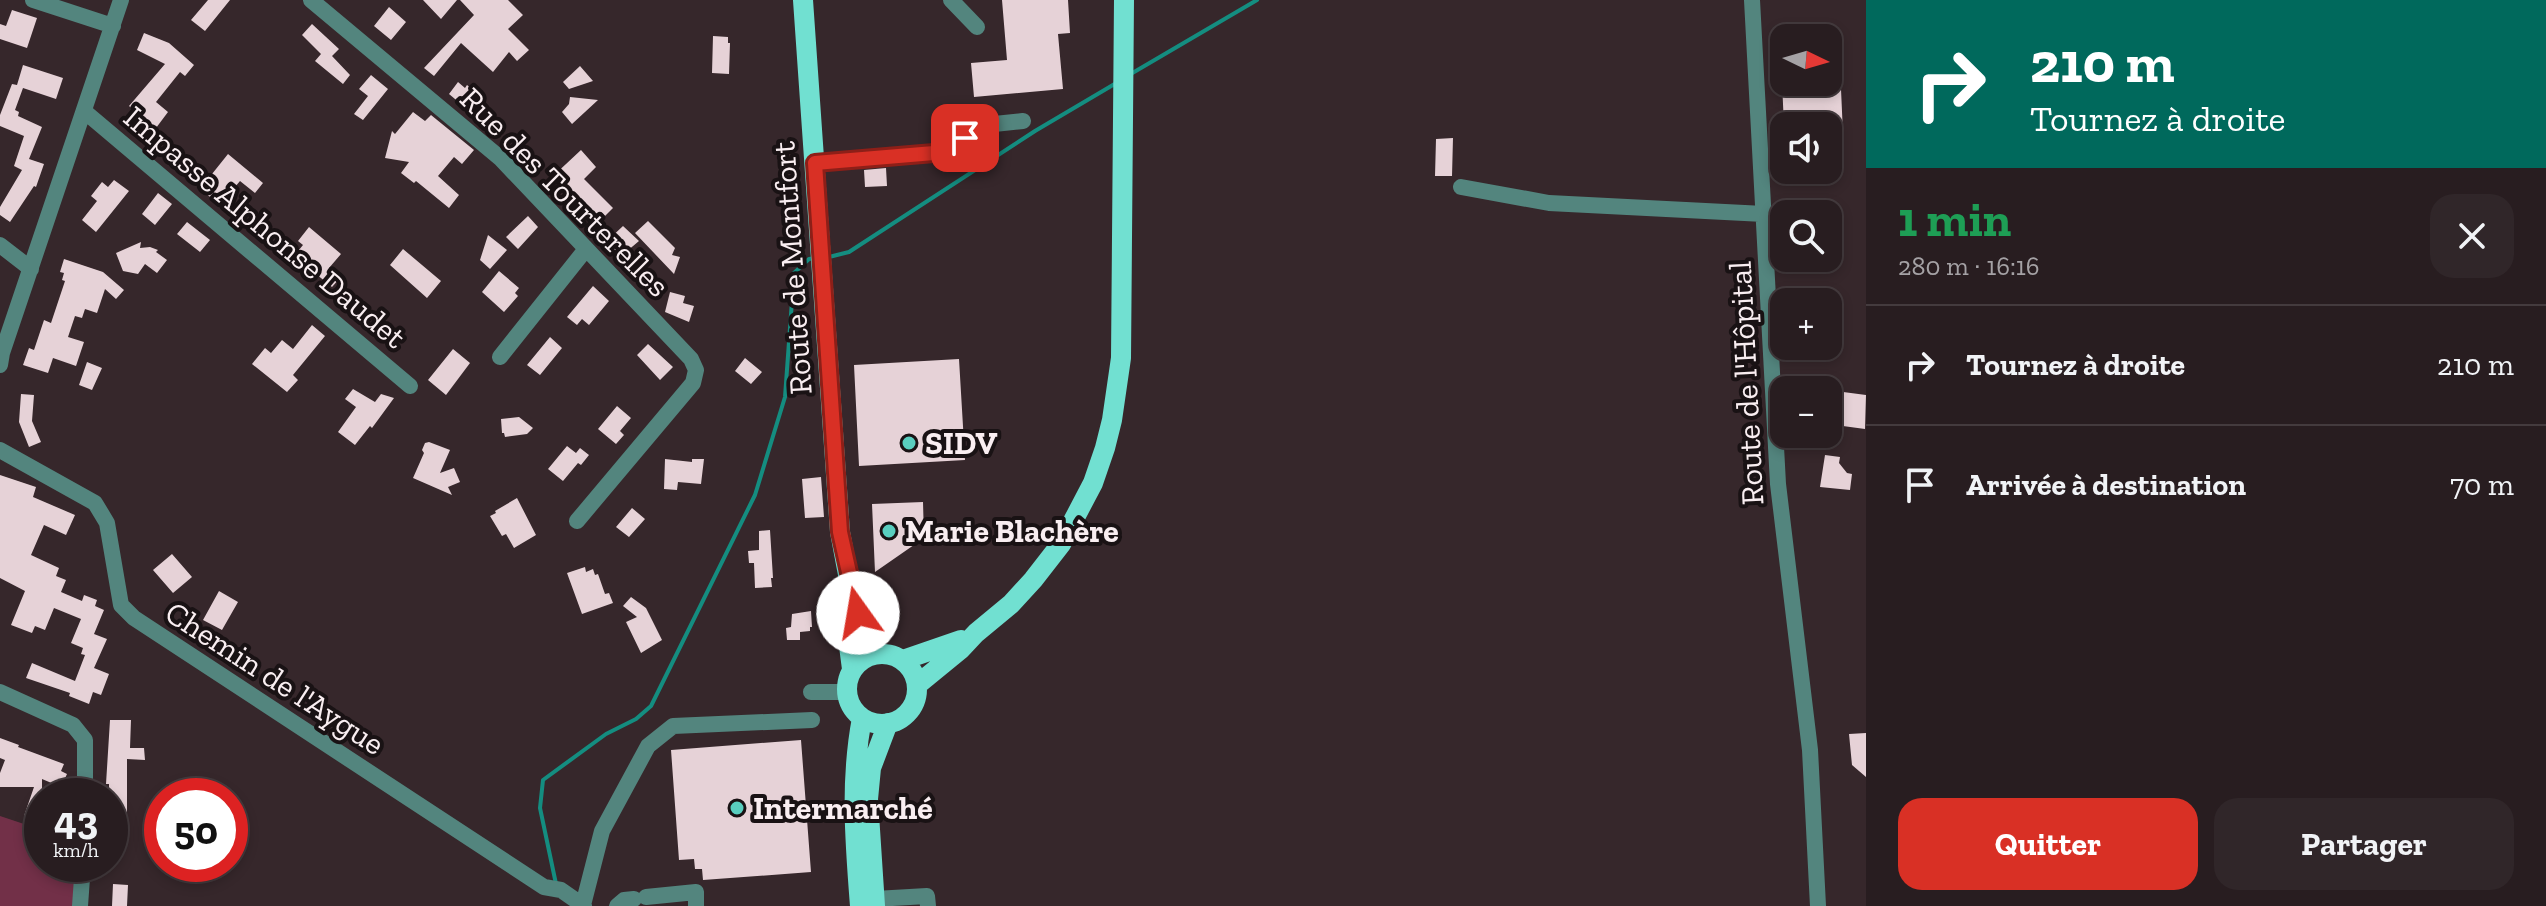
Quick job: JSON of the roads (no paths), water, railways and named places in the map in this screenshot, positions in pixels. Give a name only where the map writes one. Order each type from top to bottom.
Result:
[{"type":"main road","name":"Route de Montfort","points":[[803,0],[840,532],[839,563],[852,669]]},
{"type":"main road","points":[[917,685],[1011,604],[1061,544],[1093,483],[1105,448],[1121,358],[1124,0]]},
{"type":"main road","name":"Route de Montfort","points":[[840,532],[852,596],[863,631],[879,653]]},
{"type":"main road","points":[[903,660],[946,647],[976,633]]},
{"type":"main road","points":[[879,653],[903,660],[915,676],[917,685],[910,710],[897,721],[888,723],[879,724],[862,718],[849,702],[847,692],[852,669],[869,655],[879,653]]},
{"type":"main road","points":[[862,718],[853,806],[870,904]]},
{"type":"main road","points":[[870,904],[868,799],[871,768],[888,723]]},
{"type":"street","points":[[33,0],[113,26]]},
{"type":"street","points":[[0,365],[64,164],[121,0]]},
{"type":"street","name":"Rue des Tourterelles","points":[[311,0],[500,158],[691,359],[696,370],[693,383],[577,521]]},
{"type":"street","points":[[951,0],[977,27]]},
{"type":"street","name":"Route de l'Hôpital","points":[[1752,0],[1778,484],[1810,750],[1818,906]]},
{"type":"street","name":"Impasse Alphonse Daudet","points":[[84,111],[410,386]]},
{"type":"street","points":[[815,163],[946,152],[985,125],[1023,121]]},
{"type":"street","points":[[1461,187],[1549,203],[1764,214]]},
{"type":"street","points":[[0,245],[31,269]]},
{"type":"street","points":[[500,357],[586,249]]},
{"type":"street","name":"Chemin de l'Aygue","points":[[0,450],[95,503],[107,523],[121,605],[134,618],[552,889],[584,906]]},
{"type":"street","points":[[0,692],[73,725],[85,740],[85,778]]},
{"type":"street","points":[[811,692],[847,692]]},
{"type":"street","points":[[584,906],[602,831],[648,746],[673,726],[812,720]]},
{"type":"street","points":[[80,906],[82,882]]},
{"type":"street","points":[[870,904],[927,896],[928,906]]},
{"type":"street","points":[[617,906],[624,900],[640,898],[696,899]]},
{"type":"waterway","points":[[1129,75],[1257,0]]},
{"type":"waterway","points":[[829,257],[849,252],[1035,131],[1118,82]]},
{"type":"waterway","points":[[556,884],[540,808],[543,780],[651,706],[755,495],[785,397],[794,273],[809,259],[816,258]]},
{"type":"place","name":"SIDV","points":[[909,443]]},
{"type":"place","name":"Marie Blachère","points":[[889,531]]},
{"type":"place","name":"Intermarché","points":[[737,808]]}]
